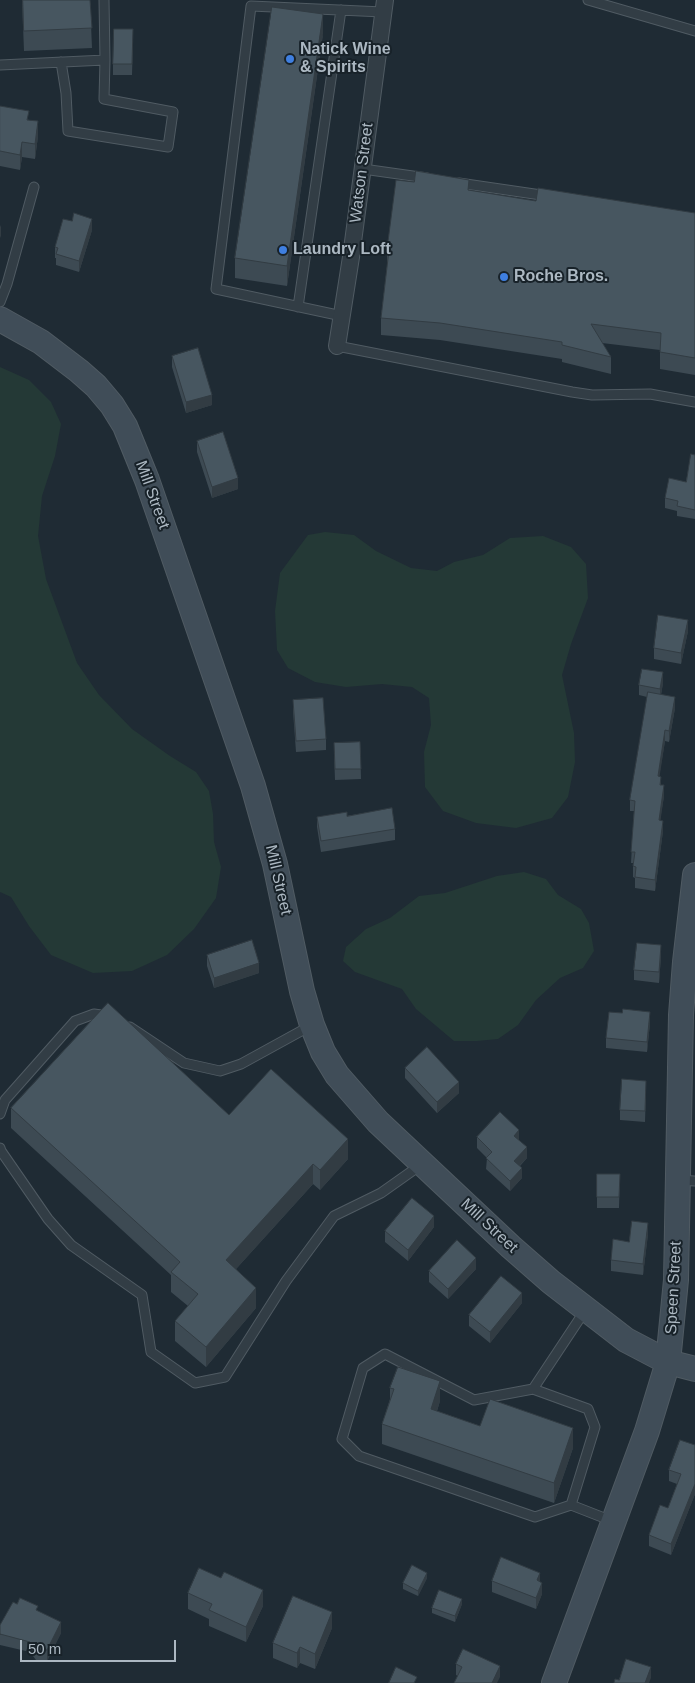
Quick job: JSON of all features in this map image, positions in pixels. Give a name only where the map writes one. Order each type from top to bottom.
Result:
[{"type":"street","name":"Watson Street","points":[[337,346],[363,169],[384,6]]},
{"type":"street","name":"Mill Street","points":[[0,319],[41,342],[79,371],[96,386],[112,405],[125,426],[147,480],[256,794],[275,864],[302,991],[312,1025],[323,1052],[337,1076],[378,1122],[551,1282],[626,1340],[668,1362],[695,1369]]},
{"type":"street","name":"Speen Street","points":[[554,1683],[647,1431],[668,1362],[672,1338],[686,1180],[681,1015],[695,875]]},
{"type":"lane","points":[[61,62],[66,93],[68,131],[168,147],[173,112],[104,99],[104,0]]},
{"type":"lane","points":[[588,0],[695,31]]},
{"type":"lane","points":[[342,316],[216,289],[251,6],[341,10],[384,6]]},
{"type":"lane","points":[[298,307],[341,10]]},
{"type":"lane","points":[[0,65],[105,60]]},
{"type":"lane","points":[[363,169],[560,198]]},
{"type":"lane","points":[[0,302],[7,284],[34,188]]},
{"type":"lane","points":[[337,346],[572,392],[592,395],[650,394],[695,402]]},
{"type":"lane","points":[[0,1114],[5,1100],[75,1021],[94,1014],[114,1017]]},
{"type":"lane","points":[[122,1022],[184,1063],[220,1071],[241,1064],[312,1025]]},
{"type":"lane","points":[[0,1148],[48,1219],[71,1245],[142,1295],[151,1352],[195,1383],[225,1377],[286,1281],[334,1216],[381,1193],[423,1164]]},
{"type":"lane","points":[[532,1389],[586,1309]]},
{"type":"lane","points":[[571,1505],[595,1427],[588,1410],[532,1389],[474,1400],[385,1354],[362,1368],[342,1439],[360,1456],[535,1517],[571,1505],[614,1521]]},
{"type":"green space","points":[[0,367],[29,380],[51,402],[61,424],[55,456],[42,496],[38,536],[46,579],[77,663],[99,695],[132,729],[196,772],[209,791],[213,814],[214,842],[221,867],[216,898],[194,929],[167,955],[132,971],[93,973],[51,955],[29,926],[11,897],[0,892]]},
{"type":"green space","points":[[325,532],[354,535],[376,551],[411,568],[437,571],[454,562],[483,555],[510,538],[543,536],[571,547],[586,564],[588,598],[562,675],[574,733],[575,762],[568,797],[552,818],[516,828],[476,823],[443,811],[425,787],[424,752],[431,725],[429,698],[412,687],[382,684],[346,687],[315,682],[288,668],[277,650],[275,611],[280,573],[308,535]]},
{"type":"green space","points":[[524,872],[546,879],[558,895],[581,909],[589,923],[594,951],[583,968],[560,978],[536,1000],[518,1025],[498,1039],[454,1041],[416,1009],[402,989],[355,972],[343,961],[346,947],[366,929],[390,918],[419,896],[445,893],[497,876]]},
{"type":"building","points":[[23,0],[90,0],[92,28],[24,31]]},
{"type":"building","points":[[272,7],[323,14],[287,266],[235,258]]},
{"type":"building","points":[[114,29],[133,29],[132,64],[113,64]]},
{"type":"building","points":[[0,106],[29,111],[27,120],[38,121],[35,144],[22,142],[20,155],[0,151]]},
{"type":"building","points":[[416,171],[469,180],[468,190],[536,201],[538,188],[695,213],[695,358],[660,352],[661,333],[591,324],[611,357],[562,345],[562,342],[440,323],[381,318],[396,180],[414,182]]},
{"type":"building","points":[[74,213],[92,219],[79,261],[56,254],[58,248],[55,247],[63,219],[72,221]]},
{"type":"building","points":[[198,348],[212,395],[186,402],[172,356]]},
{"type":"building","points":[[223,432],[238,478],[212,487],[197,441]]},
{"type":"building","points":[[691,454],[695,455],[695,510],[677,506],[678,501],[665,498],[669,478],[686,482]]},
{"type":"building","points":[[658,615],[688,620],[681,653],[654,648]]},
{"type":"building","points":[[642,669],[663,672],[660,689],[639,685]]},
{"type":"building","points":[[648,692],[675,697],[669,731],[665,730],[658,776],[661,777],[660,785],[664,785],[659,820],[663,821],[655,880],[635,877],[636,867],[633,866],[635,852],[631,852],[635,801],[630,800]]},
{"type":"building","points":[[323,698],[326,739],[296,741],[293,700]]},
{"type":"building","points":[[360,742],[361,769],[335,769],[334,743]]},
{"type":"building","points":[[392,808],[395,829],[321,841],[317,817],[347,812],[347,816]]},
{"type":"building","points":[[252,940],[259,963],[214,978],[207,955]]},
{"type":"building","points":[[637,943],[661,945],[659,972],[634,970]]},
{"type":"building","points":[[108,1003],[229,1115],[271,1069],[348,1139],[320,1170],[313,1164],[226,1260],[256,1288],[206,1347],[175,1321],[198,1294],[171,1272],[180,1262],[11,1108]]},
{"type":"building","points":[[623,1009],[650,1012],[647,1042],[606,1038],[609,1012],[622,1013]]},
{"type":"building","points":[[427,1047],[459,1082],[437,1102],[405,1068]]},
{"type":"building","points":[[622,1079],[646,1081],[645,1111],[620,1110]]},
{"type":"building","points":[[500,1112],[519,1130],[514,1136],[527,1147],[514,1161],[522,1168],[510,1181],[486,1158],[492,1152],[477,1137]]},
{"type":"building","points":[[597,1174],[620,1174],[619,1197],[597,1197]]},
{"type":"building","points":[[412,1198],[434,1216],[408,1250],[385,1231]]},
{"type":"building","points":[[632,1221],[648,1223],[643,1264],[611,1260],[613,1239],[629,1242]]},
{"type":"building","points":[[457,1240],[476,1258],[448,1289],[429,1271]]},
{"type":"building","points":[[501,1276],[522,1293],[490,1332],[469,1315]]},
{"type":"building","points":[[398,1367],[440,1381],[431,1409],[480,1426],[490,1399],[573,1428],[554,1483],[382,1424],[394,1389],[390,1388]]},
{"type":"building","points":[[680,1440],[695,1445],[695,1484],[671,1544],[649,1535],[660,1505],[668,1508],[681,1474],[669,1470]]},
{"type":"building","points":[[501,1557],[540,1573],[537,1580],[542,1583],[536,1598],[492,1581]]},
{"type":"building","points":[[412,1565],[427,1573],[418,1591],[403,1583]]},
{"type":"building","points":[[199,1568],[221,1578],[224,1572],[263,1590],[246,1627],[209,1610],[212,1604],[188,1593]]},
{"type":"building","points":[[439,1590],[462,1599],[455,1616],[432,1608]]},
{"type":"building","points":[[293,1596],[332,1612],[315,1654],[300,1647],[297,1653],[273,1643]]},
{"type":"building","points":[[20,1598],[38,1606],[36,1610],[61,1622],[47,1650],[40,1651],[30,1642],[0,1634],[0,1625],[13,1602],[17,1604]]},
{"type":"building","points":[[463,1649],[500,1666],[492,1683],[454,1683],[462,1667],[456,1664]]},
{"type":"building","points":[[626,1659],[651,1667],[645,1683],[614,1683],[615,1679],[619,1680]]},
{"type":"building","points":[[396,1667],[417,1677],[414,1683],[389,1683]]},
{"type":"place","name":"Natick Wine & Spirits","points":[[290,59]]},
{"type":"place","name":"Laundry Loft","points":[[283,250]]},
{"type":"place","name":"Roche Bros.","points":[[504,277]]}]
